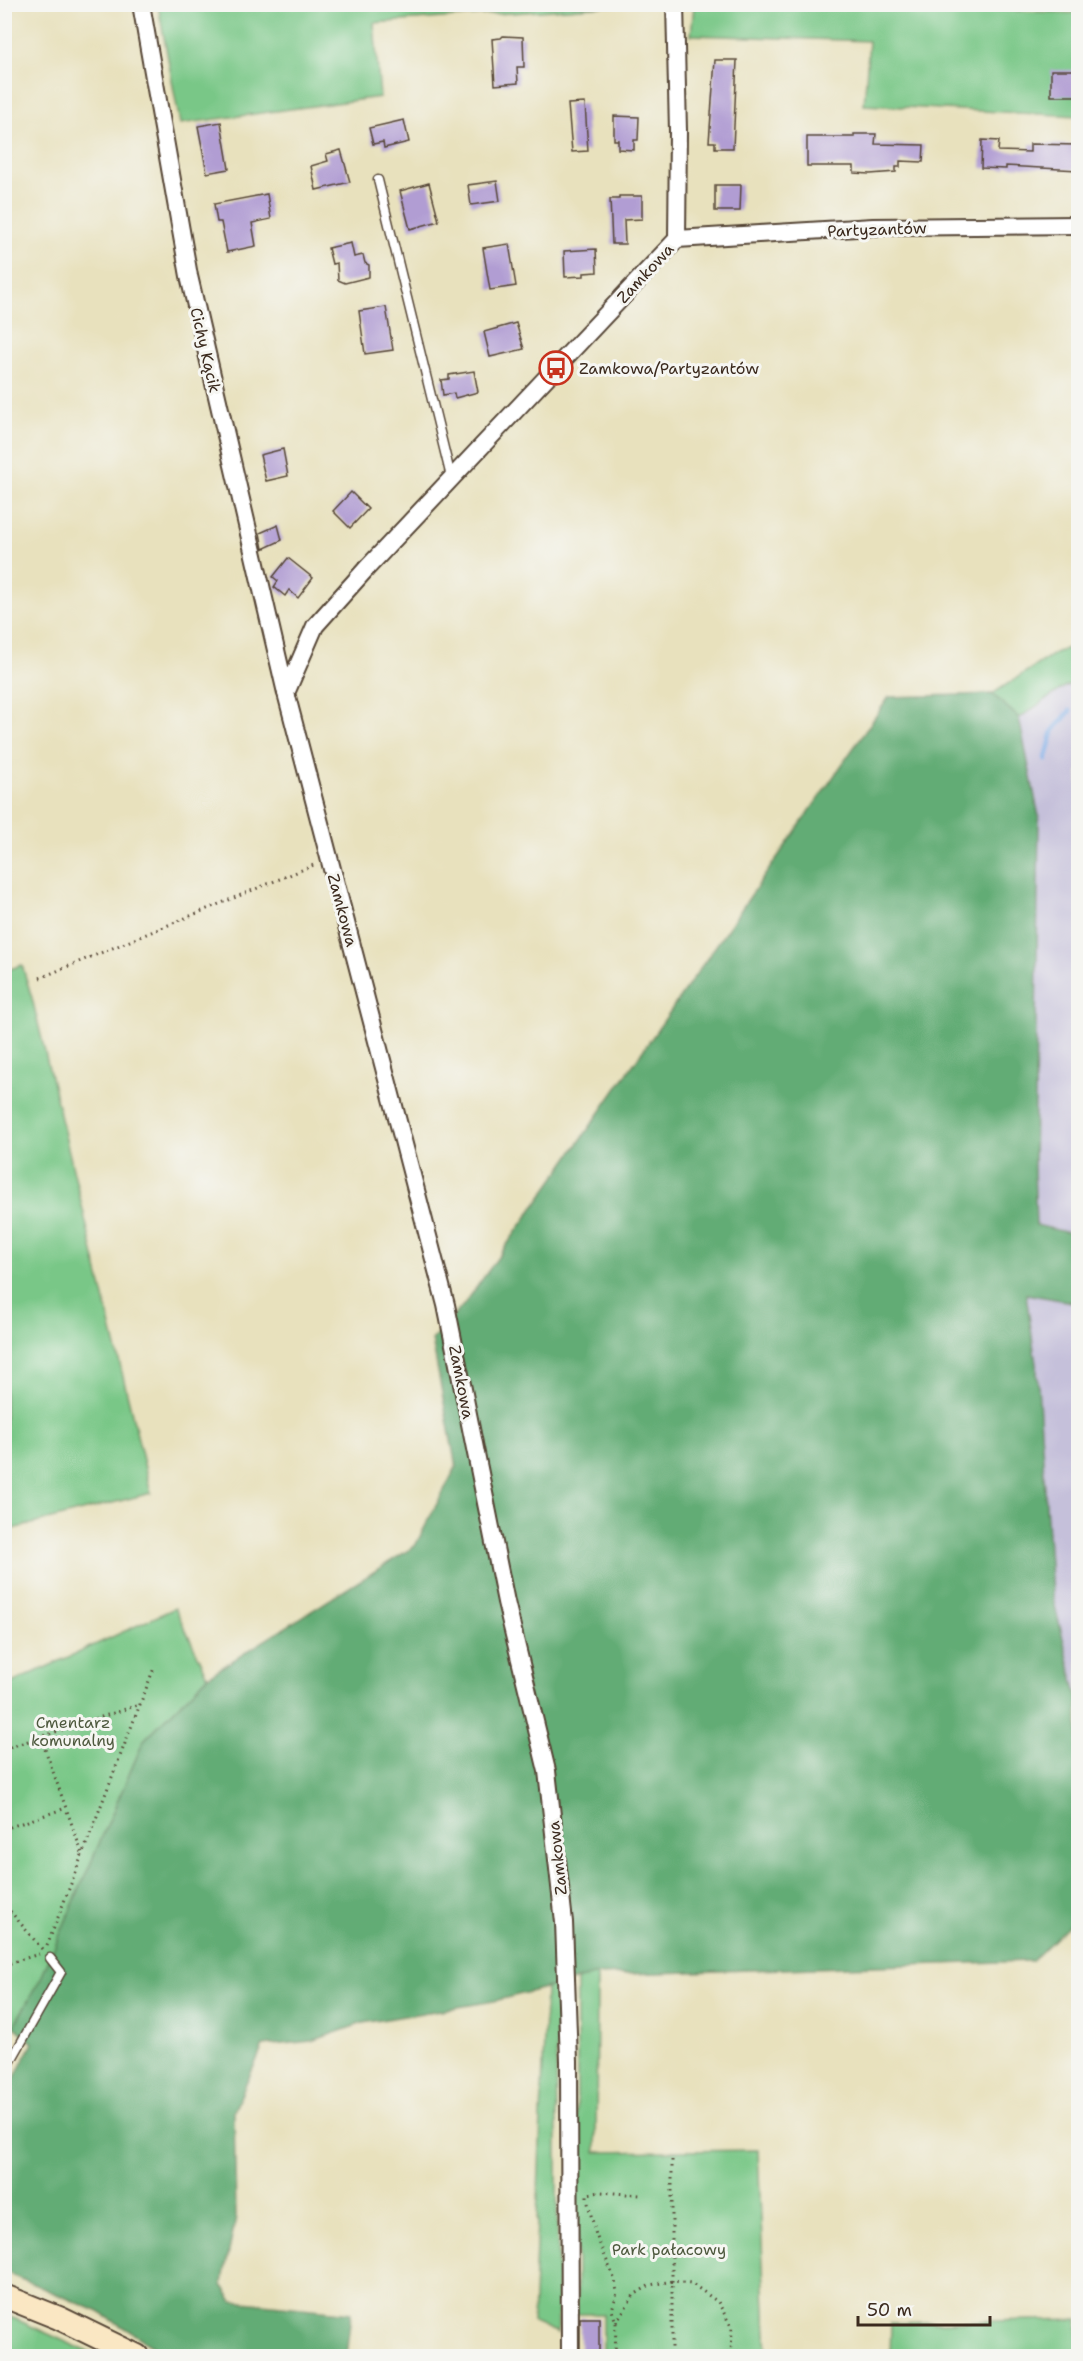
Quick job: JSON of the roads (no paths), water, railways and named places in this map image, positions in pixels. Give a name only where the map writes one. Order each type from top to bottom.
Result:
[{"type":"street","name":"Cichy Kącik","points":[[141,4],[189,276],[286,693]]},
{"type":"street","name":"Zamkowa","points":[[570,2356],[569,2061],[564,1922],[547,1771],[506,1602],[446,1305],[286,693],[315,626],[451,478],[677,240],[678,132],[675,4]]},
{"type":"street","name":"Partyzantów","points":[[677,240],[873,227],[1078,225]]},
{"type":"street","points":[[4,2296],[59,2318],[137,2356]]},
{"type":"lane","points":[[378,180],[451,478]]},
{"type":"lane","points":[[4,2073],[62,1972],[47,1955]]},
{"type":"waterway","points":[[1046,759],[1053,731],[1070,711]]},
{"type":"place","name":"Zamkowa/Partyzantów","points":[[556,368]]},
{"type":"park label","name":"Cmentarz komunalny","points":[[73,1731]]},
{"type":"park label","name":"Park pałacowy","points":[[669,2249]]}]
